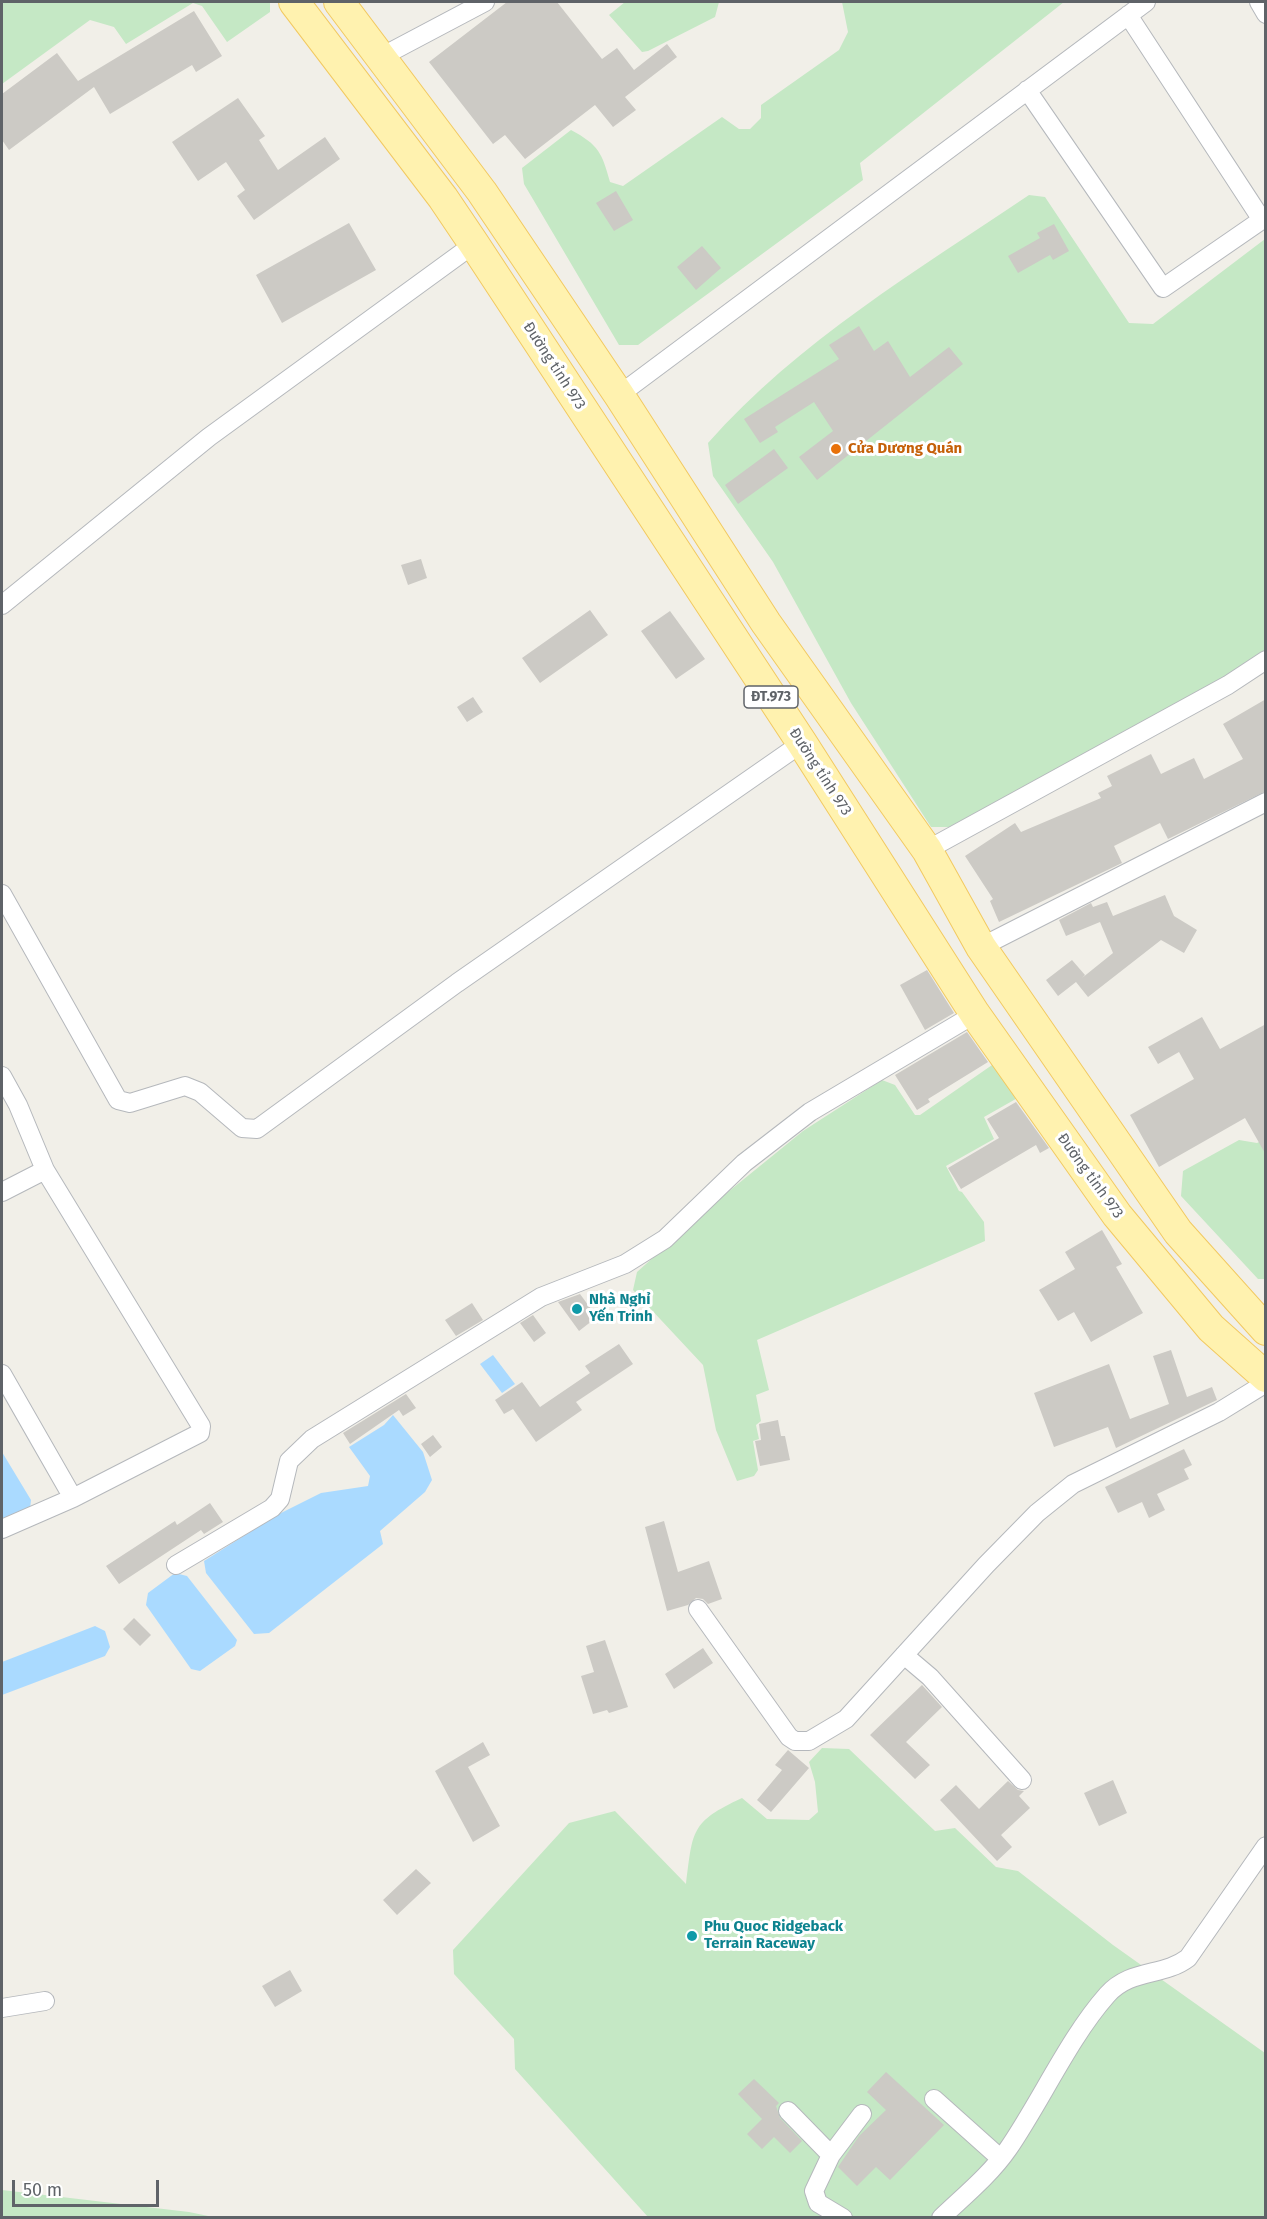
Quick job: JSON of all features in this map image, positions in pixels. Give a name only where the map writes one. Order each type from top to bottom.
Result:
[{"type":"main road","name":"Đường tỉnh 973","points":[[294,2],[443,198],[474,243],[802,743],[975,1014],[1117,1215],[1211,1328],[1266,1377]]},
{"type":"main road","name":"ĐT.973","points":[[339,2],[482,192],[619,395],[766,623],[927,850],[981,947],[1179,1232],[1266,1330]]},
{"type":"street","points":[[381,57],[485,2]]},
{"type":"street","points":[[619,395],[1146,2]]},
{"type":"street","points":[[1258,2],[1266,14]]},
{"type":"street","points":[[1027,90],[1163,288],[1264,218],[1128,15]]},
{"type":"street","points":[[2,605],[209,437],[474,243]]},
{"type":"street","points":[[927,850],[1228,685],[1266,660]]},
{"type":"street","points":[[2,894],[118,1100],[130,1103],[185,1086],[200,1092],[242,1128],[257,1129],[457,983],[802,743]]},
{"type":"street","points":[[981,947],[1266,802]]},
{"type":"street","points":[[176,1565],[272,1508],[280,1499],[289,1461],[312,1439],[541,1297],[625,1264],[665,1239],[744,1163],[810,1112],[975,1014]]},
{"type":"street","points":[[2,1076],[18,1105],[45,1170],[199,1419],[201,1426],[200,1433],[73,1498],[2,1529]]},
{"type":"street","points":[[2,1192],[45,1170]]},
{"type":"street","points":[[2,1374],[73,1498]]},
{"type":"street","points":[[698,1609],[733,1662],[795,1741],[809,1741],[846,1719],[1037,1513],[1073,1485],[1219,1412],[1266,1383]]},
{"type":"street","points":[[904,1655],[930,1677],[1022,1780]]},
{"type":"street","points":[[941,2217],[1000,2158],[1107,1995],[1131,1977],[1152,1970],[1169,1969],[1188,1958],[1266,1846]]},
{"type":"street","points":[[2,2008],[45,2001]]},
{"type":"street","points":[[934,2100],[1000,2158]]},
{"type":"street","points":[[788,2111],[831,2155]]},
{"type":"street","points":[[843,2217],[832,2209],[823,2208],[815,2197],[819,2176],[831,2155],[862,2114]]},
{"type":"green space","points":[[2,2],[270,2],[270,12],[227,42],[202,6],[193,3],[126,44],[114,27],[90,20],[2,84]]},
{"type":"green space","points":[[625,2],[719,2],[715,17],[642,52],[609,15]]},
{"type":"green space","points":[[842,2],[1064,2],[860,163],[863,180],[638,345],[619,345],[524,184],[522,168],[571,130],[594,145],[602,157],[610,182],[623,186],[722,117],[739,129],[750,129],[761,118],[761,105],[839,50],[848,32]]},
{"type":"green space","points":[[1029,195],[1045,197],[1129,323],[1153,324],[1265,239],[1265,650],[1224,678],[949,827],[931,827],[851,703],[773,562],[713,476],[708,443],[743,406],[820,339],[902,280]]},
{"type":"green space","points":[[995,1063],[1021,1096],[984,1117],[994,1139],[946,1166],[959,1191],[984,1222],[985,1241],[757,1340],[769,1390],[756,1395],[761,1421],[756,1425],[759,1439],[753,1441],[758,1470],[754,1476],[737,1481],[716,1430],[703,1365],[633,1290],[637,1272],[712,1205],[803,1131],[882,1080],[895,1085],[915,1115],[920,1115]]},
{"type":"green space","points":[[1265,1139],[1265,1279],[1258,1279],[1181,1196],[1183,1171],[1239,1140],[1257,1143]]},
{"type":"green space","points":[[822,1748],[849,1749],[935,1831],[955,1828],[996,1867],[1018,1871],[1113,1945],[1265,2053],[1265,2217],[648,2217],[515,2069],[514,2039],[454,1974],[453,1950],[569,1823],[615,1811],[686,1884],[690,1852],[697,1830],[712,1814],[725,1806],[742,1798],[767,1819],[809,1820],[818,1812],[815,1782],[809,1762]]},
{"type":"green space","points":[[2,2190],[189,2212],[213,2217],[2,2217]]},
{"type":"water","points":[[493,1355],[515,1384],[502,1393],[480,1364]]},
{"type":"water","points":[[393,1415],[423,1452],[432,1480],[425,1492],[380,1531],[383,1544],[269,1633],[254,1634],[206,1573],[204,1561],[277,1515],[321,1493],[368,1486],[370,1476],[349,1447],[384,1425]]},
{"type":"water","points":[[2,1452],[31,1500],[30,1509],[2,1523]]},
{"type":"water","points":[[175,1573],[187,1576],[237,1640],[235,1646],[200,1671],[191,1669],[146,1605],[148,1593]]},
{"type":"water","points":[[95,1626],[105,1631],[110,1647],[105,1656],[2,1695],[2,1662]]},
{"type":"building","points":[[507,2],[557,2],[602,59],[617,48],[634,70],[667,44],[677,57],[625,97],[636,110],[613,127],[595,105],[525,159],[505,135],[493,144],[429,62]]},
{"type":"building","points":[[194,11],[222,56],[196,72],[192,65],[110,114],[94,87],[9,150],[2,140],[2,94],[57,53],[78,81]]},
{"type":"building","points":[[238,98],[265,136],[259,140],[278,170],[325,137],[340,159],[254,220],[237,196],[245,190],[226,162],[198,181],[172,142]]},
{"type":"building","points":[[616,191],[633,220],[614,231],[596,203]]},
{"type":"building","points":[[349,223],[376,270],[282,323],[256,275]]},
{"type":"building","points":[[1054,224],[1069,251],[1053,260],[1050,255],[1018,273],[1008,256],[1040,238],[1037,233]]},
{"type":"building","points":[[702,246],[721,268],[696,290],[677,267]]},
{"type":"building","points":[[859,326],[874,351],[888,341],[910,377],[949,347],[963,364],[817,480],[799,457],[833,431],[814,402],[775,427],[778,432],[760,443],[744,419],[839,359],[829,345]]},
{"type":"building","points":[[774,449],[788,468],[738,504],[725,485]]},
{"type":"building","points":[[421,559],[427,578],[408,585],[401,565]]},
{"type":"building","points":[[590,610],[608,635],[540,683],[522,658]]},
{"type":"building","points":[[670,611],[705,659],[676,679],[641,631]]},
{"type":"building","points":[[473,697],[483,712],[467,722],[457,707]]},
{"type":"building","points":[[1266,699],[1266,791],[1168,839],[1160,823],[1114,846],[1122,863],[999,922],[990,901],[993,899],[965,856],[1015,823],[1021,832],[1101,798],[1098,793],[1112,786],[1107,776],[1151,754],[1161,774],[1194,758],[1204,779],[1243,759],[1223,724]]},
{"type":"building","points":[[1165,895],[1174,916],[1197,930],[1184,953],[1161,940],[1088,997],[1076,982],[1058,996],[1046,980],[1072,960],[1085,975],[1082,978],[1113,953],[1100,922],[1066,936],[1059,920],[1091,903],[1093,907],[1107,902],[1113,916]]},
{"type":"building","points":[[927,970],[954,1013],[925,1030],[900,985]]},
{"type":"building","points":[[1202,1017],[1220,1049],[1266,1024],[1266,1155],[1245,1118],[1159,1167],[1130,1115],[1194,1079],[1179,1052],[1158,1064],[1148,1047]]},
{"type":"building","points":[[967,1032],[988,1062],[928,1099],[930,1102],[917,1110],[895,1075]]},
{"type":"building","points":[[1016,1102],[1049,1148],[1040,1153],[1036,1145],[961,1189],[948,1168],[999,1138],[987,1119]]},
{"type":"building","points":[[1102,1230],[1122,1264],[1116,1267],[1143,1313],[1091,1342],[1074,1312],[1058,1321],[1039,1290],[1075,1269],[1065,1252]]},
{"type":"building","name":"Nhà Nghỉ Yến Trinh","points":[[580,1294],[597,1317],[579,1331],[558,1302]]},
{"type":"building","points":[[472,1303],[483,1320],[456,1336],[445,1320]]},
{"type":"building","points":[[533,1315],[546,1333],[534,1342],[520,1323]]},
{"type":"building","points":[[619,1344],[633,1364],[576,1402],[582,1410],[536,1442],[513,1409],[504,1414],[495,1400],[522,1382],[540,1407],[590,1373],[585,1366]]},
{"type":"building","points":[[1171,1350],[1187,1397],[1212,1387],[1217,1400],[1116,1448],[1108,1427],[1054,1447],[1034,1393],[1109,1364],[1130,1419],[1169,1404],[1153,1356]]},
{"type":"building","points":[[406,1394],[416,1408],[403,1416],[399,1410],[350,1444],[343,1433]]},
{"type":"building","points":[[778,1420],[781,1436],[785,1436],[790,1460],[760,1466],[755,1441],[761,1440],[759,1424]]},
{"type":"building","points":[[433,1435],[442,1447],[430,1457],[421,1444]]},
{"type":"building","points":[[1184,1449],[1192,1465],[1184,1469],[1189,1479],[1157,1494],[1165,1510],[1149,1518],[1142,1502],[1118,1513],[1105,1487]]},
{"type":"building","points":[[210,1503],[223,1522],[204,1534],[201,1530],[119,1584],[106,1566],[175,1521],[177,1525]]},
{"type":"building","points":[[664,1521],[678,1572],[709,1561],[722,1599],[708,1604],[703,1599],[696,1598],[688,1605],[667,1611],[645,1527]]},
{"type":"building","points":[[134,1618],[151,1635],[140,1646],[123,1629]]},
{"type":"building","points":[[605,1640],[628,1707],[609,1713],[607,1710],[593,1714],[581,1676],[594,1672],[586,1646]]},
{"type":"building","points":[[703,1648],[713,1663],[674,1689],[665,1674]]},
{"type":"building","points":[[922,1685],[942,1707],[906,1742],[930,1765],[915,1779],[870,1735]]},
{"type":"building","points":[[483,1742],[490,1755],[468,1767],[500,1826],[473,1842],[435,1771]]},
{"type":"building","points":[[788,1750],[809,1768],[771,1812],[757,1800],[782,1770],[775,1765]]},
{"type":"building","points":[[1113,1780],[1127,1813],[1099,1826],[1084,1793]]},
{"type":"building","points":[[1008,1781],[1018,1790],[1024,1791],[1019,1796],[1030,1808],[1001,1835],[1012,1847],[997,1861],[940,1800],[956,1785],[979,1809]]},
{"type":"building","points":[[416,1869],[431,1883],[397,1915],[383,1900]]},
{"type":"building","points":[[290,1970],[302,1991],[275,2007],[262,1986]]},
{"type":"building","points":[[886,2072],[944,2125],[890,2180],[876,2167],[857,2186],[838,2167],[859,2136],[886,2110],[867,2092]]},
{"type":"building","points":[[754,2079],[779,2103],[776,2106],[780,2118],[802,2141],[790,2153],[774,2137],[762,2149],[747,2134],[762,2119],[738,2094]]},
{"type":"place","name":"Cửa Dương Quán","points":[[836,449]]},
{"type":"place","name":"Nhà Nghỉ Yến Trinh","points":[[577,1309]]},
{"type":"place","name":"Phu Quoc Ridgeback Terrain Raceway","points":[[692,1936]]}]
